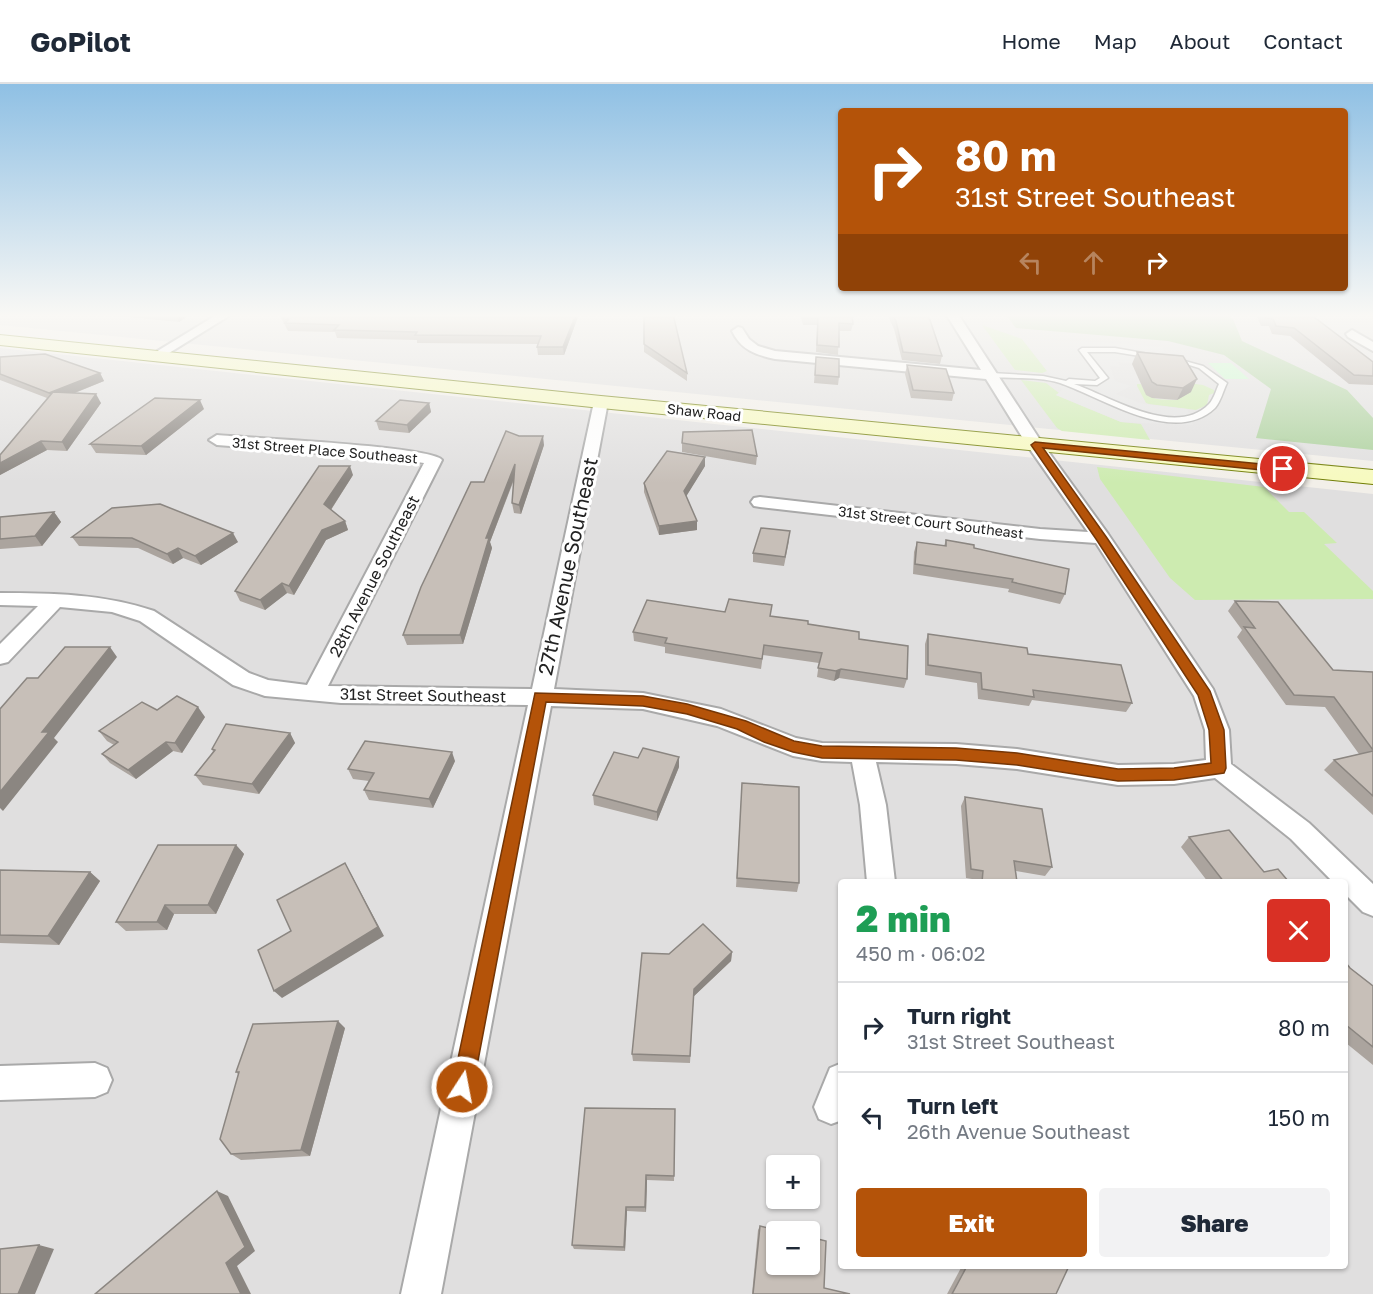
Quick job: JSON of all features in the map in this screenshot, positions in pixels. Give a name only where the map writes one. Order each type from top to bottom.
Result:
[{"type":"main road","name":"Shaw Road","points":[[302,370],[601,402],[1373,477]]},
{"type":"street","points":[[942,370],[991,375]]},
{"type":"street","points":[[988,370],[1035,445],[1102,538],[1205,695],[1217,730],[1219,768],[1300,831],[1373,903]]},
{"type":"street","name":"27th Avenue Southeast","points":[[421,1294],[601,402]]},
{"type":"street","name":"31st Street Place Southeast","points":[[217,440],[397,454],[434,460]]},
{"type":"street","name":"28th Avenue Southeast","points":[[314,692],[434,460]]},
{"type":"street","name":"31st Street Court Southeast","points":[[760,502],[1040,534],[1102,538]]},
{"type":"street","name":"31st Street Southeast","points":[[0,599],[55,600],[133,610],[147,616],[241,679],[273,689],[381,696],[540,697],[643,701],[721,718],[793,747],[822,752],[956,754],[1017,759],[1118,775],[1174,774],[1219,768]]},
{"type":"street","points":[[0,657],[55,600]]},
{"type":"street","points":[[862,753],[873,806],[881,879]]},
{"type":"street","points":[[0,1083],[94,1080]]},
{"type":"lane","points":[[991,375],[1097,383],[1104,378],[1098,370]]},
{"type":"lane","points":[[1059,381],[1140,415],[1182,420],[1200,414],[1213,406],[1223,383],[1207,370]]},
{"type":"shaded area","points":[[0,370],[211,370],[1373,494],[1373,1294],[0,1294]]},
{"type":"shaded area","points":[[459,370],[1373,370],[1373,461]]},
{"type":"shaded area","points":[[1047,370],[1111,370],[1115,381],[1131,386],[1116,394],[1143,404],[1187,409],[1193,425],[1121,422],[1056,395],[1062,390]]},
{"type":"green space","points":[[1019,370],[1047,371],[1042,373]]},
{"type":"green space","points":[[1216,370],[1239,370],[1249,379],[1225,379]]},
{"type":"green space","points":[[1245,370],[1305,370],[1347,390],[1373,418],[1373,450],[1256,438],[1271,389]]},
{"type":"green space","points":[[1021,380],[1046,383],[1059,393],[1056,395],[1121,422],[1141,424],[1150,440],[1062,431],[1057,428]]},
{"type":"green space","points":[[1188,383],[1203,385],[1214,390],[1214,393],[1209,395],[1207,405],[1196,410],[1149,404],[1146,403],[1137,386],[1141,384],[1152,397],[1177,400]]},
{"type":"green space","points":[[1097,467],[1264,487],[1289,512],[1304,512],[1337,543],[1324,544],[1373,591],[1373,599],[1195,600],[1170,578],[1100,479]]},
{"type":"building","points":[[0,370],[93,370],[100,373],[49,393],[0,374]]},
{"type":"building","points":[[815,370],[839,370],[839,377],[815,375]]},
{"type":"building","points":[[908,370],[946,370],[954,393],[913,390]]},
{"type":"building","points":[[1146,370],[1192,370],[1197,379],[1183,388],[1157,385],[1152,382]]},
{"type":"building","points":[[1348,370],[1373,370],[1373,376],[1354,375]]},
{"type":"building","points":[[53,392],[96,394],[62,442],[41,441],[0,463],[0,455]]},
{"type":"building","points":[[155,398],[200,400],[141,446],[90,444]]},
{"type":"building","points":[[400,400],[429,403],[407,425],[376,421]]},
{"type":"building","points":[[752,430],[757,456],[682,443],[683,432]]},
{"type":"building","points":[[506,431],[519,436],[543,436],[519,505],[512,503],[515,464],[486,538],[489,538],[460,635],[403,635],[421,587],[471,482],[484,482]]},
{"type":"building","points":[[667,451],[705,457],[684,491],[697,521],[659,526],[644,483]]},
{"type":"building","points":[[319,466],[350,466],[324,504],[345,521],[322,530],[289,586],[282,583],[260,600],[235,591]]},
{"type":"building","points":[[160,504],[233,533],[195,556],[178,548],[167,554],[132,538],[72,537],[112,508]]},
{"type":"building","points":[[54,512],[35,536],[0,539],[0,517]]},
{"type":"building","points":[[761,528],[790,531],[785,557],[753,553]]},
{"type":"building","points":[[946,540],[1069,569],[1065,594],[1012,582],[1013,579],[915,564],[917,542],[946,546]]},
{"type":"building","points":[[729,599],[772,605],[770,616],[808,621],[808,624],[859,632],[859,639],[908,646],[907,679],[841,669],[836,671],[818,668],[822,653],[764,645],[762,659],[665,643],[667,638],[633,632],[647,600],[725,612]]},
{"type":"building","points":[[1235,601],[1278,602],[1333,670],[1373,672],[1373,750],[1334,697],[1294,695],[1244,627],[1255,628]]},
{"type":"building","points":[[928,634],[1027,648],[1028,654],[1121,665],[1132,703],[1033,690],[1034,697],[982,689],[981,673],[928,665]]},
{"type":"building","points":[[65,647],[110,647],[42,732],[49,732],[0,792],[0,709],[27,678],[38,678]]},
{"type":"building","points":[[177,696],[198,707],[175,743],[166,742],[128,770],[102,754],[118,742],[99,731],[142,702],[157,710]]},
{"type":"building","points":[[226,724],[290,733],[252,784],[195,775],[215,750],[212,749]]},
{"type":"building","points":[[365,741],[452,752],[429,799],[364,790],[374,773],[348,769]]},
{"type":"building","points":[[643,748],[679,757],[657,812],[593,795],[614,752],[638,758]]},
{"type":"building","points":[[1373,751],[1373,796],[1334,760]]},
{"type":"building","points":[[742,783],[799,787],[799,883],[737,878]]},
{"type":"building","points":[[965,797],[1042,809],[1052,867],[1014,861],[1017,879],[982,879],[983,871],[971,869]]},
{"type":"building","points":[[1229,830],[1264,872],[1278,869],[1286,879],[1222,879],[1189,837]]},
{"type":"building","points":[[158,845],[236,845],[208,905],[165,905],[157,922],[116,922]]},
{"type":"building","points":[[345,863],[378,927],[274,991],[258,950],[291,931],[277,900]]},
{"type":"building","points":[[0,870],[90,872],[48,936],[0,935]]},
{"type":"building","points":[[703,924],[732,952],[694,989],[690,1056],[632,1054],[642,953],[669,954]]},
{"type":"building","points":[[1348,966],[1373,986],[1373,1047],[1348,1027]]},
{"type":"building","points":[[338,1021],[301,1150],[231,1154],[220,1139],[239,1072],[236,1072],[253,1024]]},
{"type":"building","points":[[585,1108],[675,1109],[674,1176],[646,1175],[645,1207],[626,1207],[624,1247],[572,1245]]},
{"type":"building","points":[[217,1191],[245,1247],[226,1263],[241,1294],[95,1294]]},
{"type":"building","points":[[760,1226],[766,1228],[766,1275],[820,1275],[820,1240],[826,1241],[824,1288],[850,1294],[753,1294]]},
{"type":"building","points":[[39,1245],[18,1294],[0,1294],[0,1249]]},
{"type":"building","points":[[965,1269],[1068,1269],[1056,1294],[952,1294]]},
{"type":"route","points":[[462,1087],[540,697],[643,701],[687,709],[741,724],[793,747],[822,752],[956,754],[1017,759],[1062,768],[1118,775],[1174,774],[1219,768],[1217,730],[1205,695],[1102,538],[1035,445],[1283,469]]}]
